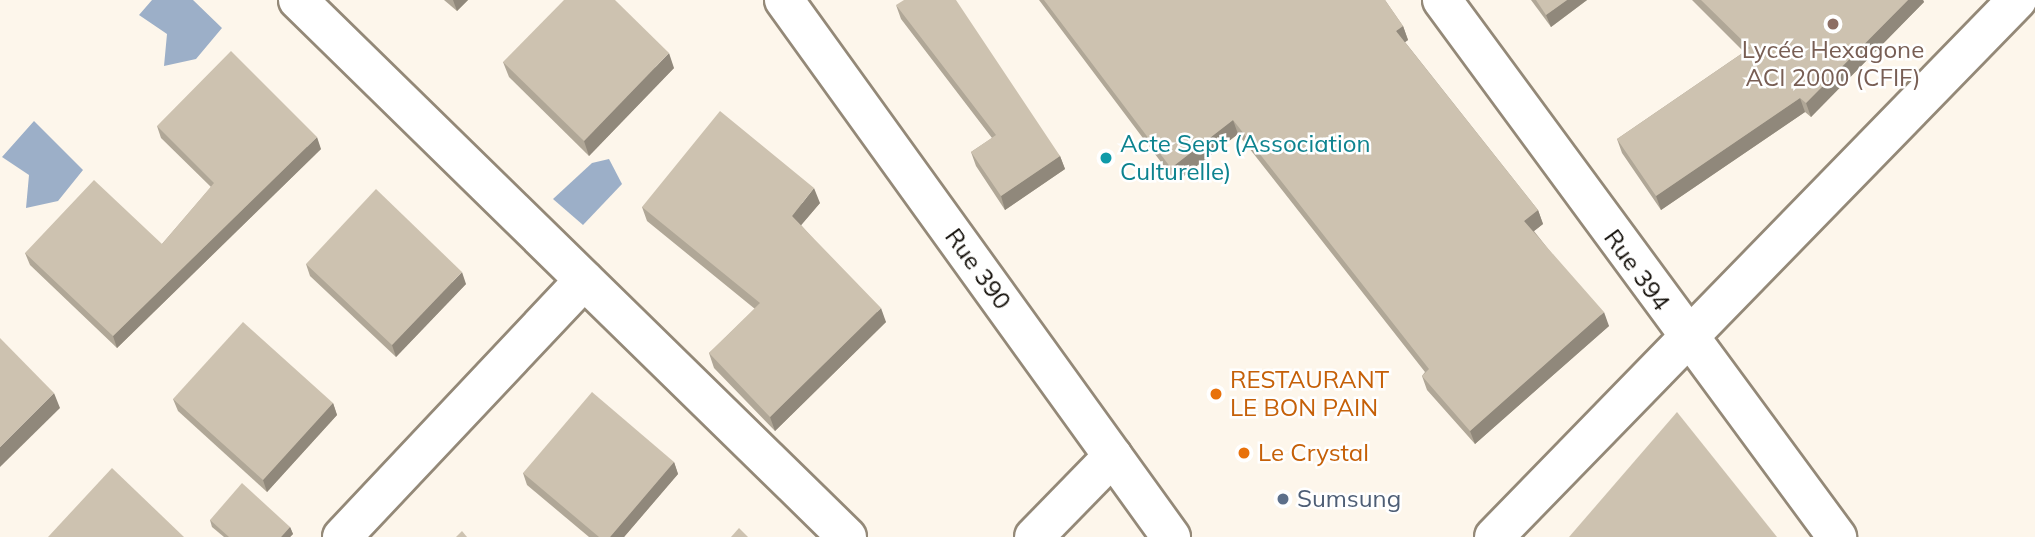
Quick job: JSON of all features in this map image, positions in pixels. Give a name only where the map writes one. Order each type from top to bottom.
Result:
[{"type":"street","points":[[298,0],[847,537]]},
{"type":"street","name":"Rue 390","points":[[784,0],[1171,537]]},
{"type":"street","name":"Rue 394","points":[[1442,0],[1686,338],[1836,537]]},
{"type":"street","points":[[1494,537],[1686,338],[1995,7]]},
{"type":"street","points":[[342,537],[584,280]]},
{"type":"street","points":[[1034,537],[1113,456]]},
{"type":"water","points":[[152,0],[193,0],[222,28],[196,59],[164,66],[167,34],[139,15]]},
{"type":"water","points":[[34,121],[83,170],[58,201],[26,208],[29,175],[2,157]]},
{"type":"water","points":[[609,159],[622,184],[583,225],[553,199],[592,163]]},
{"type":"building","points":[[564,0],[615,0],[669,53],[584,141],[503,62]]},
{"type":"building","points":[[904,0],[956,0],[1060,156],[1001,196],[971,152],[996,135],[896,5]]},
{"type":"building","points":[[1044,0],[1385,0],[1403,26],[1396,31],[1538,210],[1524,221],[1604,312],[1470,431],[1422,376],[1429,369],[1233,120],[1171,168]]},
{"type":"building","points":[[1536,0],[1567,0],[1546,15]]},
{"type":"building","points":[[1701,0],[1908,0],[1806,103],[1800,98],[1656,196],[1617,139],[1750,48]]},
{"type":"building","points":[[231,51],[317,137],[113,336],[25,253],[94,180],[162,244],[214,183],[157,126]]},
{"type":"building","points":[[720,111],[814,188],[792,216],[881,308],[770,417],[709,353],[760,303],[642,207]]},
{"type":"building","points":[[376,189],[462,272],[392,345],[306,264]]},
{"type":"building","points":[[243,322],[333,403],[263,480],[173,399]]},
{"type":"building","points":[[0,338],[54,393],[0,447]]},
{"type":"building","points":[[592,392],[674,462],[610,537],[599,537],[523,473]]},
{"type":"building","points":[[1677,412],[1777,537],[1569,537]]},
{"type":"building","points":[[112,468],[184,537],[48,537]]},
{"type":"building","points":[[242,483],[290,527],[281,537],[229,537],[210,520]]},
{"type":"building","points":[[739,528],[748,537],[731,537]]},
{"type":"building","points":[[462,531],[467,537],[456,537]]},
{"type":"place","name":"Lycée Hexagone ACI 2000 (CFIF)","points":[[1833,24]]},
{"type":"place","name":"Acte Sept (Association Culturelle)","points":[[1106,158]]},
{"type":"place","name":"RESTAURANT LE BON PAIN","points":[[1216,394]]},
{"type":"place","name":"Le Crystal","points":[[1244,453]]},
{"type":"place","name":"Sumsung","points":[[1283,499]]}]
